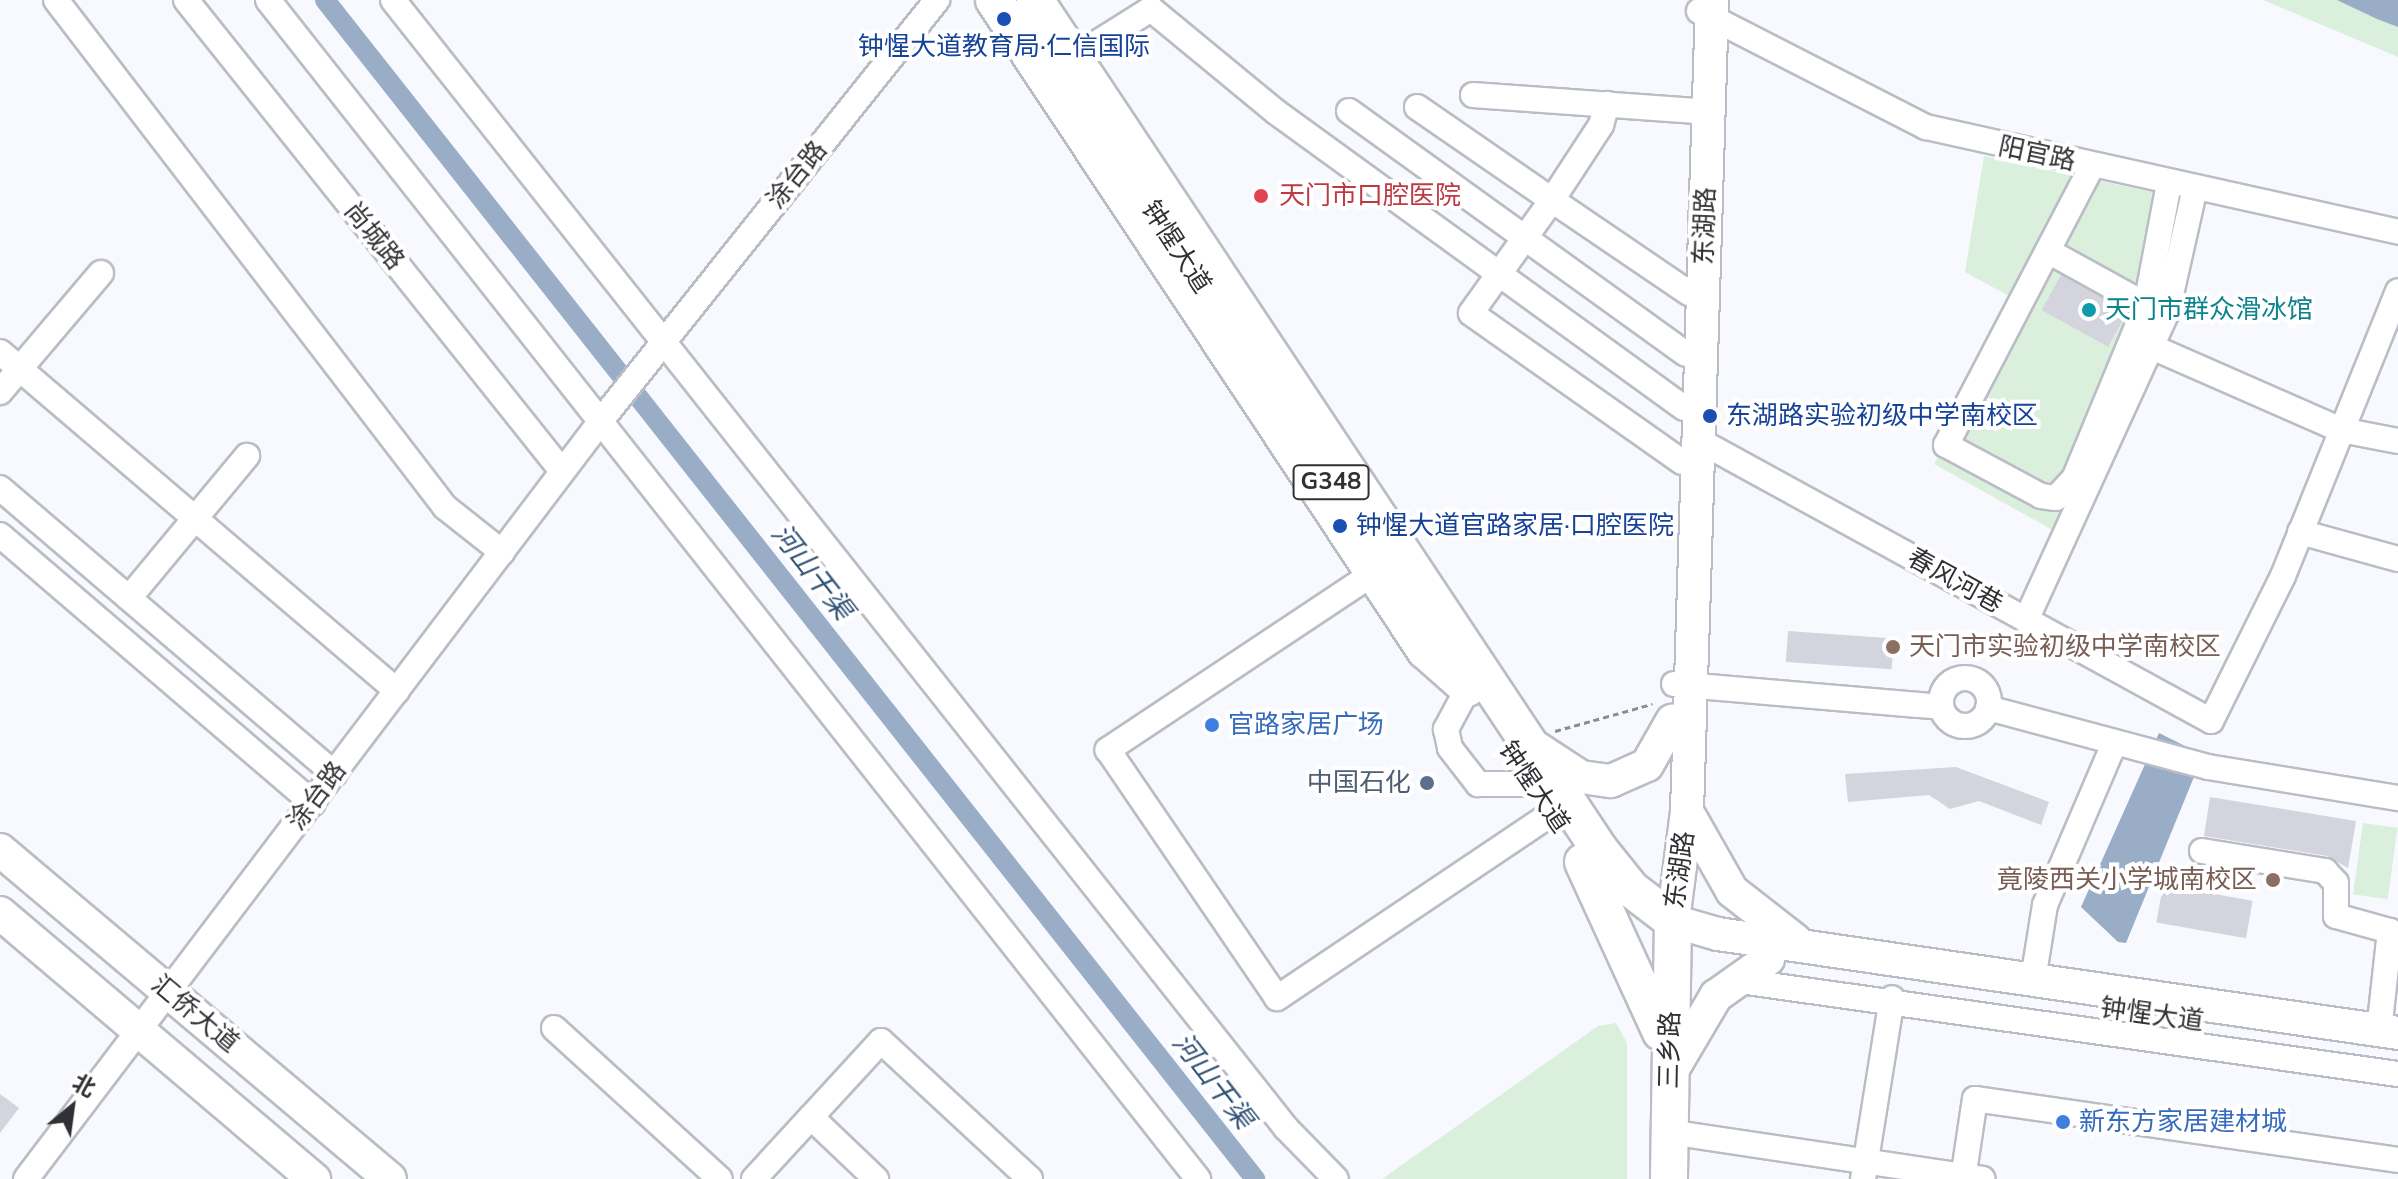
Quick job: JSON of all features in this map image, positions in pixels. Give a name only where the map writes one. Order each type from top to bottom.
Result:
[{"type":"highway","points":[[994,0],[1425,650],[1468,688]]},
{"type":"highway","name":"钟惺大道","points":[[1012,0],[1583,862],[1614,901],[1674,931]]},
{"type":"highway","name":"钟惺大道","points":[[1035,0],[1313,406],[1525,739],[1621,877],[1674,931]]},
{"type":"highway","points":[[1054,0],[1313,406]]},
{"type":"highway","points":[[1583,862],[1647,989],[1669,1077]]},
{"type":"highway","name":"三乡路","points":[[1669,1179],[1674,931]]},
{"type":"main road","name":"东湖路","points":[[1690,451],[1684,408],[1696,111],[1706,7]]},
{"type":"main road","name":"东湖路","points":[[1674,931],[1666,874],[1690,451],[1706,7]]},
{"type":"main road","name":"东湖路","points":[[1674,931],[1687,811],[1678,697]]},
{"type":"main road","points":[[1525,739],[1567,771],[1611,781],[1647,765],[1678,697]]},
{"type":"main road","points":[[1687,811],[1739,899],[1808,948]]},
{"type":"main road","name":"汇侨大道","points":[[0,850],[390,1179]]},
{"type":"main road","name":"汇侨大道","points":[[0,913],[314,1179]]},
{"type":"main road","name":"钟惺大道","points":[[1674,931],[2033,980],[2392,1038]]},
{"type":"main road","name":"钟惺大道","points":[[1674,931],[1768,959],[2392,1038]]},
{"type":"main road","points":[[1669,1077],[1697,1022],[1731,980],[1768,959]]},
{"type":"street","points":[[56,0],[445,507],[502,552]]},
{"type":"street","name":"尚城路","points":[[186,0],[562,471]]},
{"type":"street","points":[[268,0],[604,417],[1198,1179]]},
{"type":"street","points":[[393,0],[660,344],[1286,1128],[1336,1179]]},
{"type":"street","name":"涂台路","points":[[26,1179],[660,344],[937,0]]},
{"type":"street","name":"阳官路","points":[[1706,7],[1926,127],[2398,232]]},
{"type":"street","points":[[1086,50],[1151,9],[1497,277],[1684,408]]},
{"type":"street","points":[[1473,95],[1696,111]]},
{"type":"street","points":[[1497,277],[1594,137],[1607,104]]},
{"type":"street","points":[[1417,107],[1689,293]]},
{"type":"street","points":[[1349,111],[1523,240],[1686,354]]},
{"type":"street","points":[[2092,166],[1946,445],[2041,496],[2066,491],[2146,305],[2169,183]]},
{"type":"street","points":[[2026,620],[2152,347],[2183,260],[2195,188]]},
{"type":"street","points":[[2048,251],[2146,305]]},
{"type":"street","points":[[0,392],[101,273]]},
{"type":"street","name":"春风河巷","points":[[1497,277],[1471,313],[1690,451],[2026,620],[2211,721],[2300,532]]},
{"type":"street","points":[[2398,291],[2300,532],[2398,559]]},
{"type":"street","points":[[2152,347],[2341,430],[2398,441]]},
{"type":"street","points":[[0,352],[397,691]]},
{"type":"street","points":[[129,598],[247,456]]},
{"type":"street","points":[[0,488],[335,774]]},
{"type":"street","points":[[0,535],[313,803]]},
{"type":"street","points":[[1374,573],[1108,750],[1277,998],[1551,814]]},
{"type":"street","points":[[1941,707],[1943,691],[1962,677],[1983,686],[1988,708]]},
{"type":"street","points":[[1468,688],[1446,729],[1450,748],[1478,784],[1532,784]]},
{"type":"street","points":[[1678,697],[1941,707],[1964,726],[1988,708]]},
{"type":"street","points":[[1988,708],[2208,767],[2398,798]]},
{"type":"street","points":[[2033,980],[2045,905],[2115,742]]},
{"type":"street","points":[[2202,851],[2325,871],[2336,883],[2336,916],[2390,931],[2392,1038]]},
{"type":"street","points":[[1731,980],[1892,998],[2398,1074]]},
{"type":"street","points":[[1865,1170],[1892,998]]},
{"type":"street","points":[[554,1028],[720,1179]]},
{"type":"street","points":[[754,1179],[881,1041],[1030,1179]]},
{"type":"street","points":[[1669,1132],[1865,1170],[1970,1178],[1975,1099],[2398,1160]]},
{"type":"street","points":[[811,1117],[876,1179]]},
{"type":"path","points":[[1525,739],[1678,697]]},
{"type":"green space","points":[[2263,0],[2398,0],[2398,57]]},
{"type":"green space","points":[[1984,156],[2189,200],[2065,537],[1934,464],[2020,302],[1965,272]]},
{"type":"green space","points":[[2363,823],[2398,828],[2388,899],[2353,894]]},
{"type":"green space","points":[[1616,1023],[1627,1043],[1627,1179],[1382,1179],[1598,1026]]},
{"type":"water","points":[[2337,0],[2398,0],[2398,27],[2377,19]]},
{"type":"water","points":[[2159,733],[2203,755],[2126,943],[2118,942],[2081,907]]},
{"type":"building","name":"天门市群众滑冰馆","points":[[2061,275],[2127,312],[2108,347],[2042,310]]},
{"type":"building","points":[[1788,631],[1894,638],[1892,669],[1786,662]]},
{"type":"building","points":[[1956,767],[2049,802],[2041,825],[1979,801],[1950,809],[1929,795],[1848,802],[1845,774]]},
{"type":"building","points":[[2210,797],[2356,821],[2348,868],[2327,856],[2204,836]]},
{"type":"building","points":[[2163,885],[2253,901],[2246,938],[2156,922]]},
{"type":"building","points":[[0,1094],[19,1108],[0,1133]]},
{"type":"waterway","name":"河山干渠","points":[[325,0],[1255,1179]]},
{"type":"place","name":"钟惺大道教育局·仁信国际","points":[[1004,19]]},
{"type":"place","name":"天门市口腔医院","points":[[1261,196]]},
{"type":"place","name":"天门市群众滑冰馆","points":[[2089,310]]},
{"type":"place","name":"东湖路实验初级中学南校区","points":[[1710,416]]},
{"type":"place","name":"钟惺大道官路家居·口腔医院","points":[[1340,526]]},
{"type":"place","name":"天门市实验初级中学南校区","points":[[1893,647]]},
{"type":"place","name":"官路家居广场","points":[[1212,725]]},
{"type":"place","name":"中国石化","points":[[1427,783]]},
{"type":"place","name":"竟陵西关小学城南校区","points":[[2273,880]]},
{"type":"place","name":"新东方家居建材城","points":[[2063,1122]]}]
